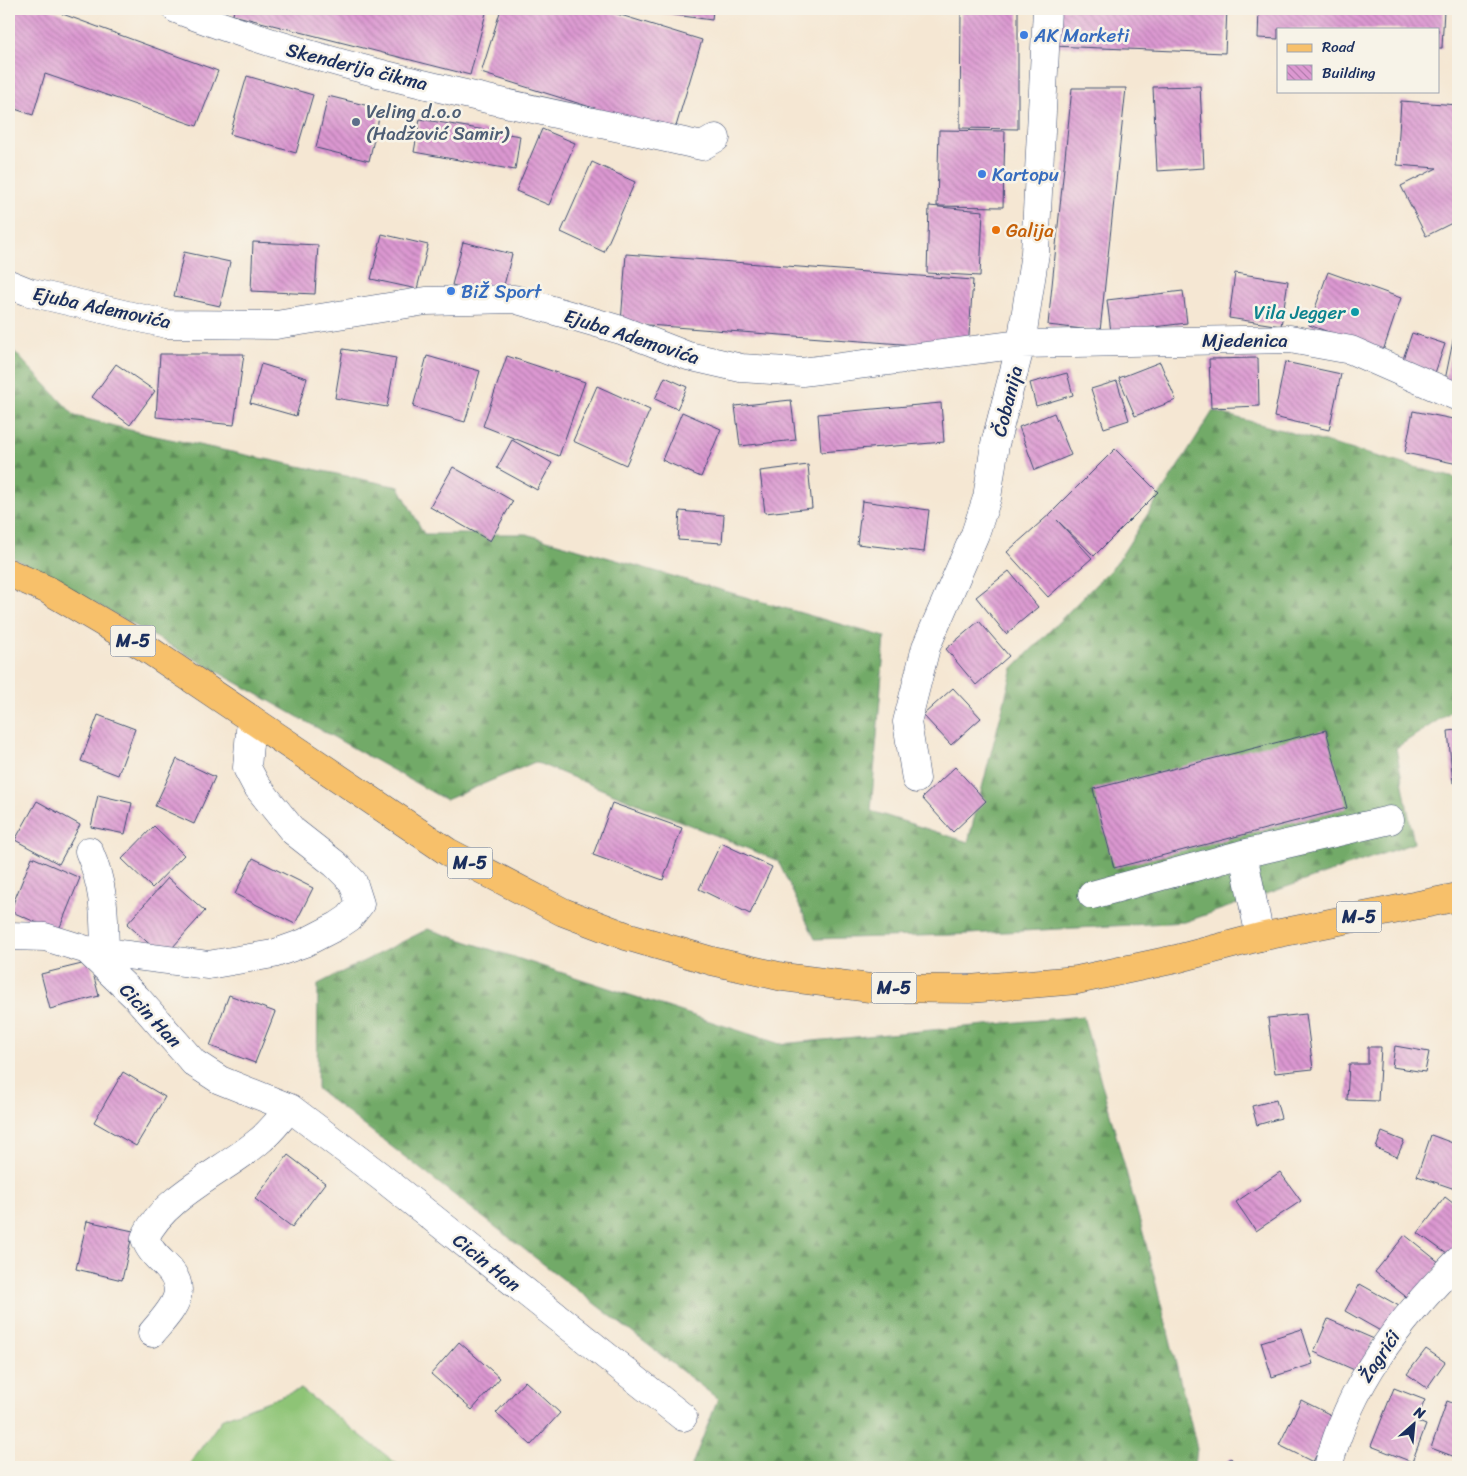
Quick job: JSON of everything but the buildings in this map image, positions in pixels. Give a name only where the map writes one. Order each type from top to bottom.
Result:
[{"type":"main road","name":"M-5","points":[[9,573],[48,590],[146,648],[448,852],[501,880],[572,915],[626,936],[712,961],[783,977],[870,988],[969,989],[1077,980],[1176,959],[1260,938],[1458,897]]},
{"type":"street","name":"Skenderija čikma","points":[[176,9],[269,43],[420,82],[702,146],[716,138]]},
{"type":"street","name":"Čobanija","points":[[916,779],[907,722],[926,647],[975,534],[987,498],[996,444],[1021,344],[1035,253],[1048,9]]},
{"type":"street","name":"Ejuba Ademovića","points":[[9,284],[29,292],[166,324],[276,325],[426,301],[514,299],[621,330],[688,356],[741,368],[802,372],[1021,344]]},
{"type":"street","name":"Mjedenica","points":[[1021,344],[1290,339],[1351,350],[1458,397]]},
{"type":"street","points":[[88,851],[99,875],[104,897],[96,952],[208,964],[273,954],[304,943],[350,918],[360,904],[352,882],[335,864],[293,831],[256,785],[247,768],[250,719]]},
{"type":"street","points":[[1092,895],[1243,854],[1390,820]]},
{"type":"street","points":[[1243,854],[1260,938]]},
{"type":"street","name":"Cicin Han","points":[[9,936],[45,937],[96,952],[194,1063],[220,1080],[290,1108],[380,1176],[683,1417]]},
{"type":"street","points":[[152,1333],[174,1306],[179,1291],[174,1274],[149,1249],[145,1238],[150,1226],[178,1200],[260,1141],[290,1108]]},
{"type":"street","name":"Žagrići","points":[[1328,1467],[1344,1417],[1358,1388],[1396,1329],[1458,1261]]},
{"type":"green space","points":[[9,346],[75,416],[146,434],[399,487],[424,534],[526,534],[885,637],[871,811],[968,842],[1013,668],[1116,564],[1213,411],[1458,479],[1458,707],[1396,748],[1414,843],[1185,922],[951,935],[815,939],[778,861],[535,762],[446,800],[9,555]]},
{"type":"green space","points":[[428,929],[780,1044],[1083,1016],[1145,1240],[1197,1448],[1195,1467],[691,1467],[718,1399],[317,1089],[318,984]]},
{"type":"green space","points":[[301,1389],[401,1467],[187,1467],[223,1418]]},
{"type":"place","name":"AK Marketi","points":[[1024,35]]},
{"type":"place","name":"Veling d.o.o (Hadžović Samir)","points":[[356,122]]},
{"type":"place","name":"Kartopu","points":[[982,174]]},
{"type":"place","name":"Galija","points":[[996,230]]},
{"type":"place","name":"BiŽ Sport","points":[[451,291]]},
{"type":"place","name":"Vila Jegger","points":[[1355,312]]}]
